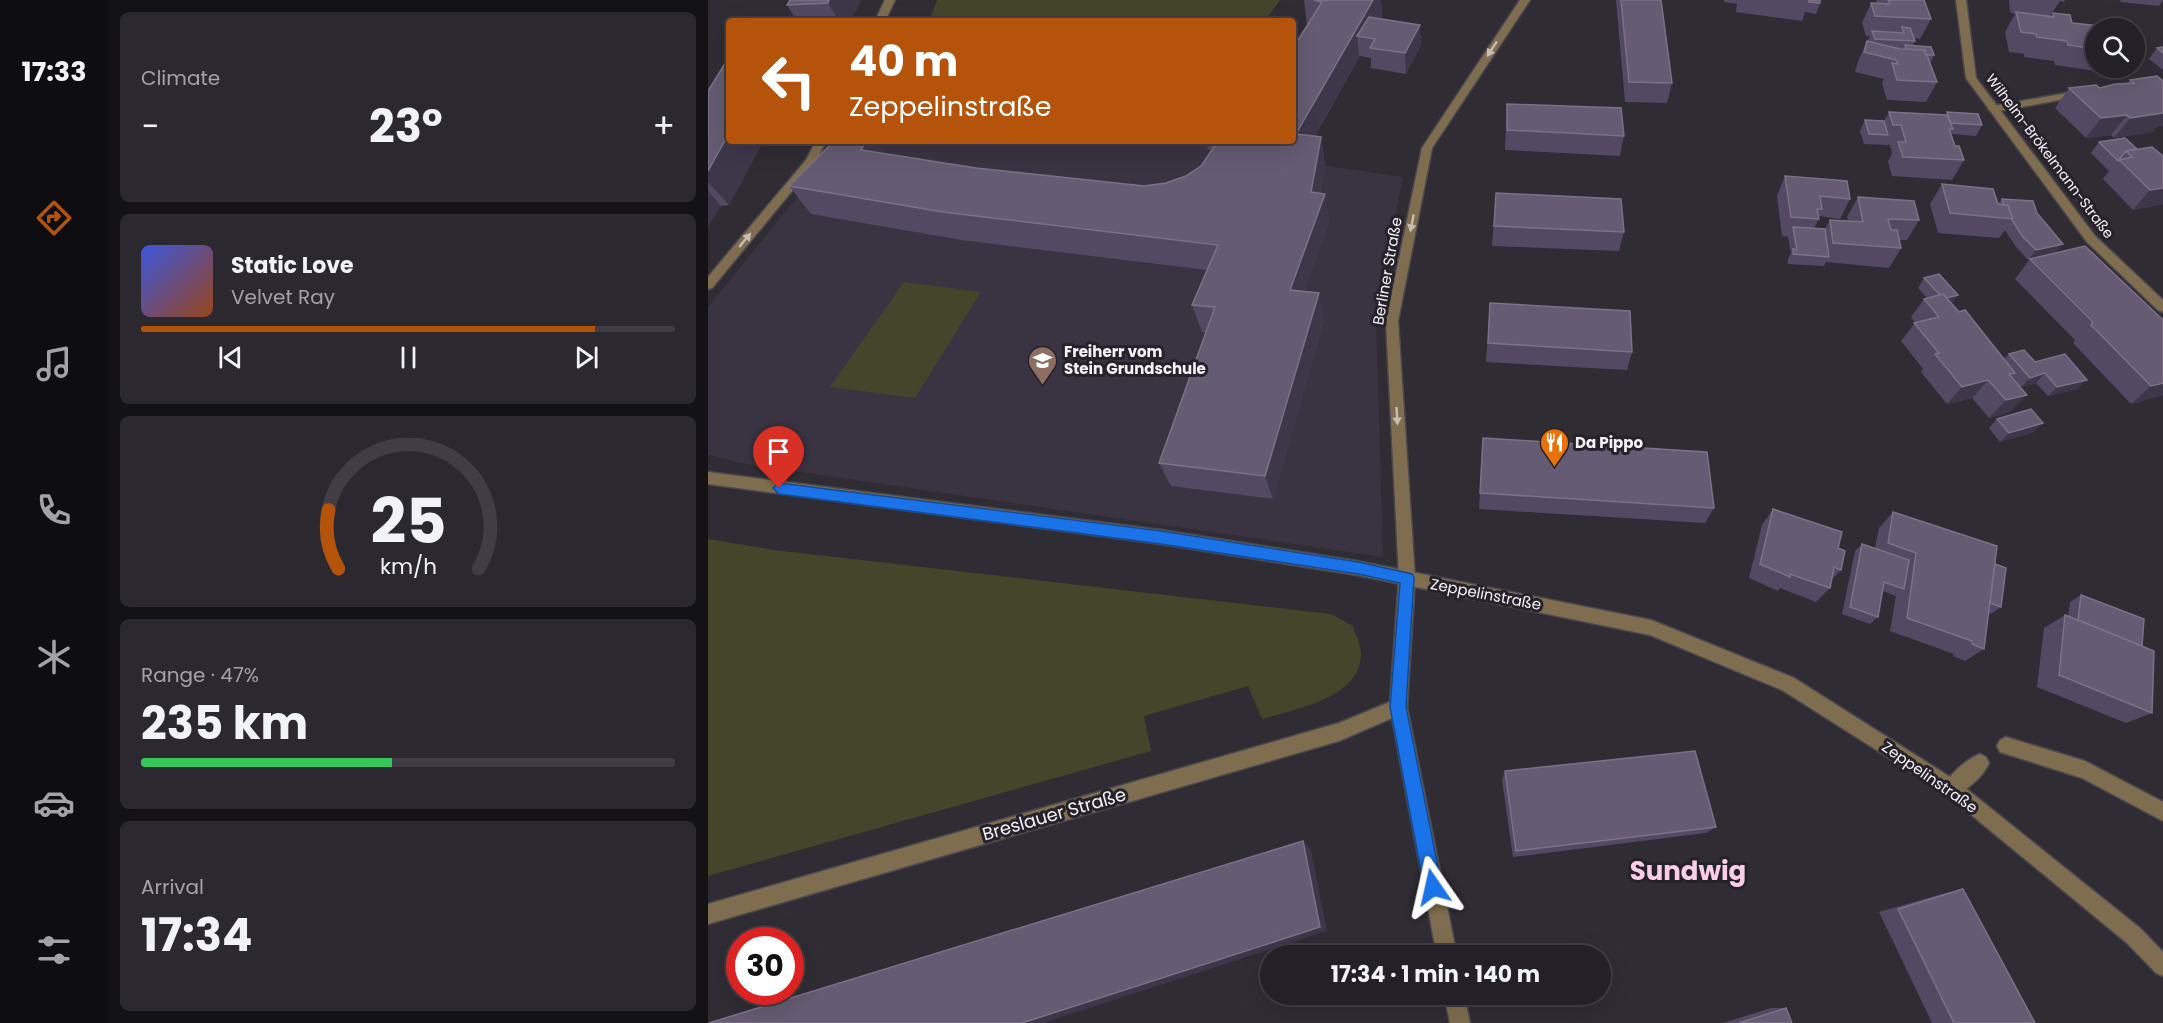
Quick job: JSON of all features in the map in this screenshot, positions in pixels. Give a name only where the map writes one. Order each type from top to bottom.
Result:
[{"type":"street","points":[[881,18],[890,0]]},
{"type":"street","name":"Berliner Straße","points":[[1445,945],[1398,707],[1407,578],[1392,321],[1427,148],[1524,0]]},
{"type":"street","name":"Wilhelm-Brökelmann-Straße","points":[[1961,0],[1971,78],[2091,238],[2163,307]]},
{"type":"street","points":[[1993,109],[2097,91]]},
{"type":"street","points":[[708,285],[811,161],[819,144]]},
{"type":"street","name":"Zeppelinstraße","points":[[708,478],[1161,537],[1358,568],[1651,628],[1788,684],[1952,788],[2134,936],[2163,966]]},
{"type":"street","name":"Breslauer Straße","points":[[708,914],[1339,732],[1398,707]]},
{"type":"street","points":[[2006,746],[2085,770],[2163,812]]},
{"type":"street","points":[[1952,788],[1980,763]]},
{"type":"street","points":[[1456,1005],[1460,1023]]},
{"type":"shaded area","name":"Freiherr vom Stein Grundschule","points":[[867,144],[1105,144],[1122,146],[1263,144],[1300,162],[1403,177],[1376,316],[1383,557],[739,463],[708,454],[708,307],[820,169]]},
{"type":"green space","points":[[937,0],[1280,0],[1267,18],[930,18]]},
{"type":"green space","points":[[904,282],[981,292],[915,398],[830,387]]},
{"type":"green space","points":[[708,539],[774,550],[1331,614],[1353,626],[1361,653],[1358,668],[1351,681],[1339,691],[1308,706],[1262,719],[1248,686],[1144,716],[1151,751],[708,876]]},
{"type":"building","points":[[790,0],[829,0],[828,3],[787,5]]},
{"type":"building","points":[[1314,0],[1373,0],[1296,134],[1296,43],[1322,2]]},
{"type":"building","points":[[1621,0],[1661,0],[1672,83],[1629,82]]},
{"type":"building","points":[[1809,0],[1820,0],[1820,3],[1809,2]]},
{"type":"building","points":[[1888,0],[1924,0],[1931,19],[1875,16],[1871,3],[1890,4]]},
{"type":"building","points":[[2016,12],[2054,17],[2053,13],[2070,15],[2072,23],[2085,24],[2085,47],[2068,45],[2067,41],[2037,37],[2036,34],[2021,32]]},
{"type":"building","points":[[1369,17],[1420,25],[1405,53],[1370,48],[1375,39],[1357,36]]},
{"type":"building","points":[[1902,27],[1910,28],[1915,41],[1875,39],[1872,31],[1904,33]]},
{"type":"building","points":[[1867,41],[1900,49],[1925,50],[1937,82],[1897,80],[1892,63],[1898,64],[1896,60],[1864,52]]},
{"type":"building","points":[[1905,45],[1931,47],[1934,55],[1926,55],[1925,50],[1906,49]]},
{"type":"building","points":[[726,62],[726,138],[708,171],[708,91]]},
{"type":"building","points":[[2157,76],[2163,81],[2163,113],[2130,118],[2127,115],[2101,118],[2069,88],[2096,85],[2100,88],[2134,83],[2130,80]]},
{"type":"building","points":[[1507,104],[1621,108],[1624,136],[1507,130]]},
{"type":"building","points":[[1889,112],[1947,115],[1953,129],[1949,129],[1955,146],[1959,146],[1964,160],[1903,157],[1898,142],[1906,142],[1901,125],[1893,125]]},
{"type":"building","points":[[1947,112],[1978,114],[1982,125],[1951,123]]},
{"type":"building","points":[[1865,120],[1884,121],[1888,135],[1869,134]]},
{"type":"building","points":[[1296,134],[1321,137],[1311,192],[1325,194],[1290,290],[1319,293],[1265,476],[1159,463],[1215,307],[1192,305],[1218,245],[943,212],[789,186],[831,144],[864,144],[861,150],[976,168],[1144,186],[1166,183],[1186,176],[1201,166],[1216,144],[1296,144]]},
{"type":"building","points":[[2125,138],[2137,149],[2126,151],[2118,161],[2099,142]]},
{"type":"building","points":[[2152,147],[2163,156],[2163,188],[2150,190],[2119,160],[2132,157],[2126,151]]},
{"type":"building","points":[[1785,176],[1847,181],[1850,199],[1820,196],[1822,209],[1817,209],[1819,219],[1791,217]]},
{"type":"building","points":[[1942,184],[1993,189],[1998,204],[2008,205],[2013,219],[1950,213]]},
{"type":"building","points":[[1496,193],[1621,199],[1624,232],[1494,226]]},
{"type":"building","points":[[1858,197],[1914,201],[1919,220],[1888,219],[1891,230],[1897,230],[1901,248],[1833,243],[1830,220],[1863,222]]},
{"type":"building","points":[[2002,199],[2033,201],[2037,213],[2063,244],[2036,250],[2023,237],[2012,220],[2008,205],[2004,205]]},
{"type":"building","points":[[1793,227],[1825,229],[1829,257],[1793,254],[1793,249],[1797,250]]},
{"type":"building","points":[[2085,246],[2163,320],[2163,383],[2151,386],[2091,325],[2093,322],[2030,259]]},
{"type":"building","points":[[1939,274],[1958,295],[1947,298],[1943,294],[1940,295],[1924,278]]},
{"type":"building","points":[[1943,294],[1959,312],[1965,310],[2015,373],[2009,374],[2027,395],[2006,400],[1988,380],[1962,387],[1935,354],[1939,353],[1914,323],[1939,317],[1924,299]]},
{"type":"building","points":[[1490,303],[1630,311],[1632,352],[1488,343]]},
{"type":"building","points":[[2024,350],[2035,362],[2065,354],[2087,380],[2057,387],[2045,373],[2030,378],[2009,354]]},
{"type":"building","points":[[2031,409],[2043,423],[2009,433],[1997,419]]},
{"type":"building","points":[[1483,438],[1707,452],[1714,508],[1480,493]]},
{"type":"building","points":[[1773,509],[1842,532],[1838,548],[1845,551],[1841,570],[1834,567],[1830,588],[1790,574],[1790,577],[1760,564]]},
{"type":"building","points":[[1893,512],[1997,546],[1984,649],[1972,644],[1972,641],[1907,618],[1916,553],[1888,543]]},
{"type":"building","points":[[1862,544],[1909,560],[1904,589],[1884,582],[1878,617],[1850,607]]},
{"type":"building","points":[[1995,564],[2006,568],[2001,607],[1990,603]]},
{"type":"building","points":[[2081,595],[2144,619],[2142,646],[2078,620]]},
{"type":"building","points":[[2065,615],[2154,651],[2152,713],[2059,675]]},
{"type":"building","points":[[1695,751],[1716,827],[1516,851],[1505,771]]},
{"type":"building","points":[[1303,841],[1320,927],[1022,1023],[709,1023],[768,1005],[804,1005],[804,994]]},
{"type":"building","points":[[1963,889],[2035,1023],[1954,1023],[1898,909]]},
{"type":"building","points":[[1786,1008],[1792,1023],[1739,1023]]},
{"type":"place","name":"Freiherr vom Stein Grundschule","points":[[1043,386]]},
{"type":"place","name":"Da Pippo","points":[[1554,468]]},
{"type":"district","name":"Sundwig","points":[[1688,871]]},
{"type":"route","points":[[779,488],[1161,537],[1358,568],[1407,578],[1398,707],[1433,887]]}]
